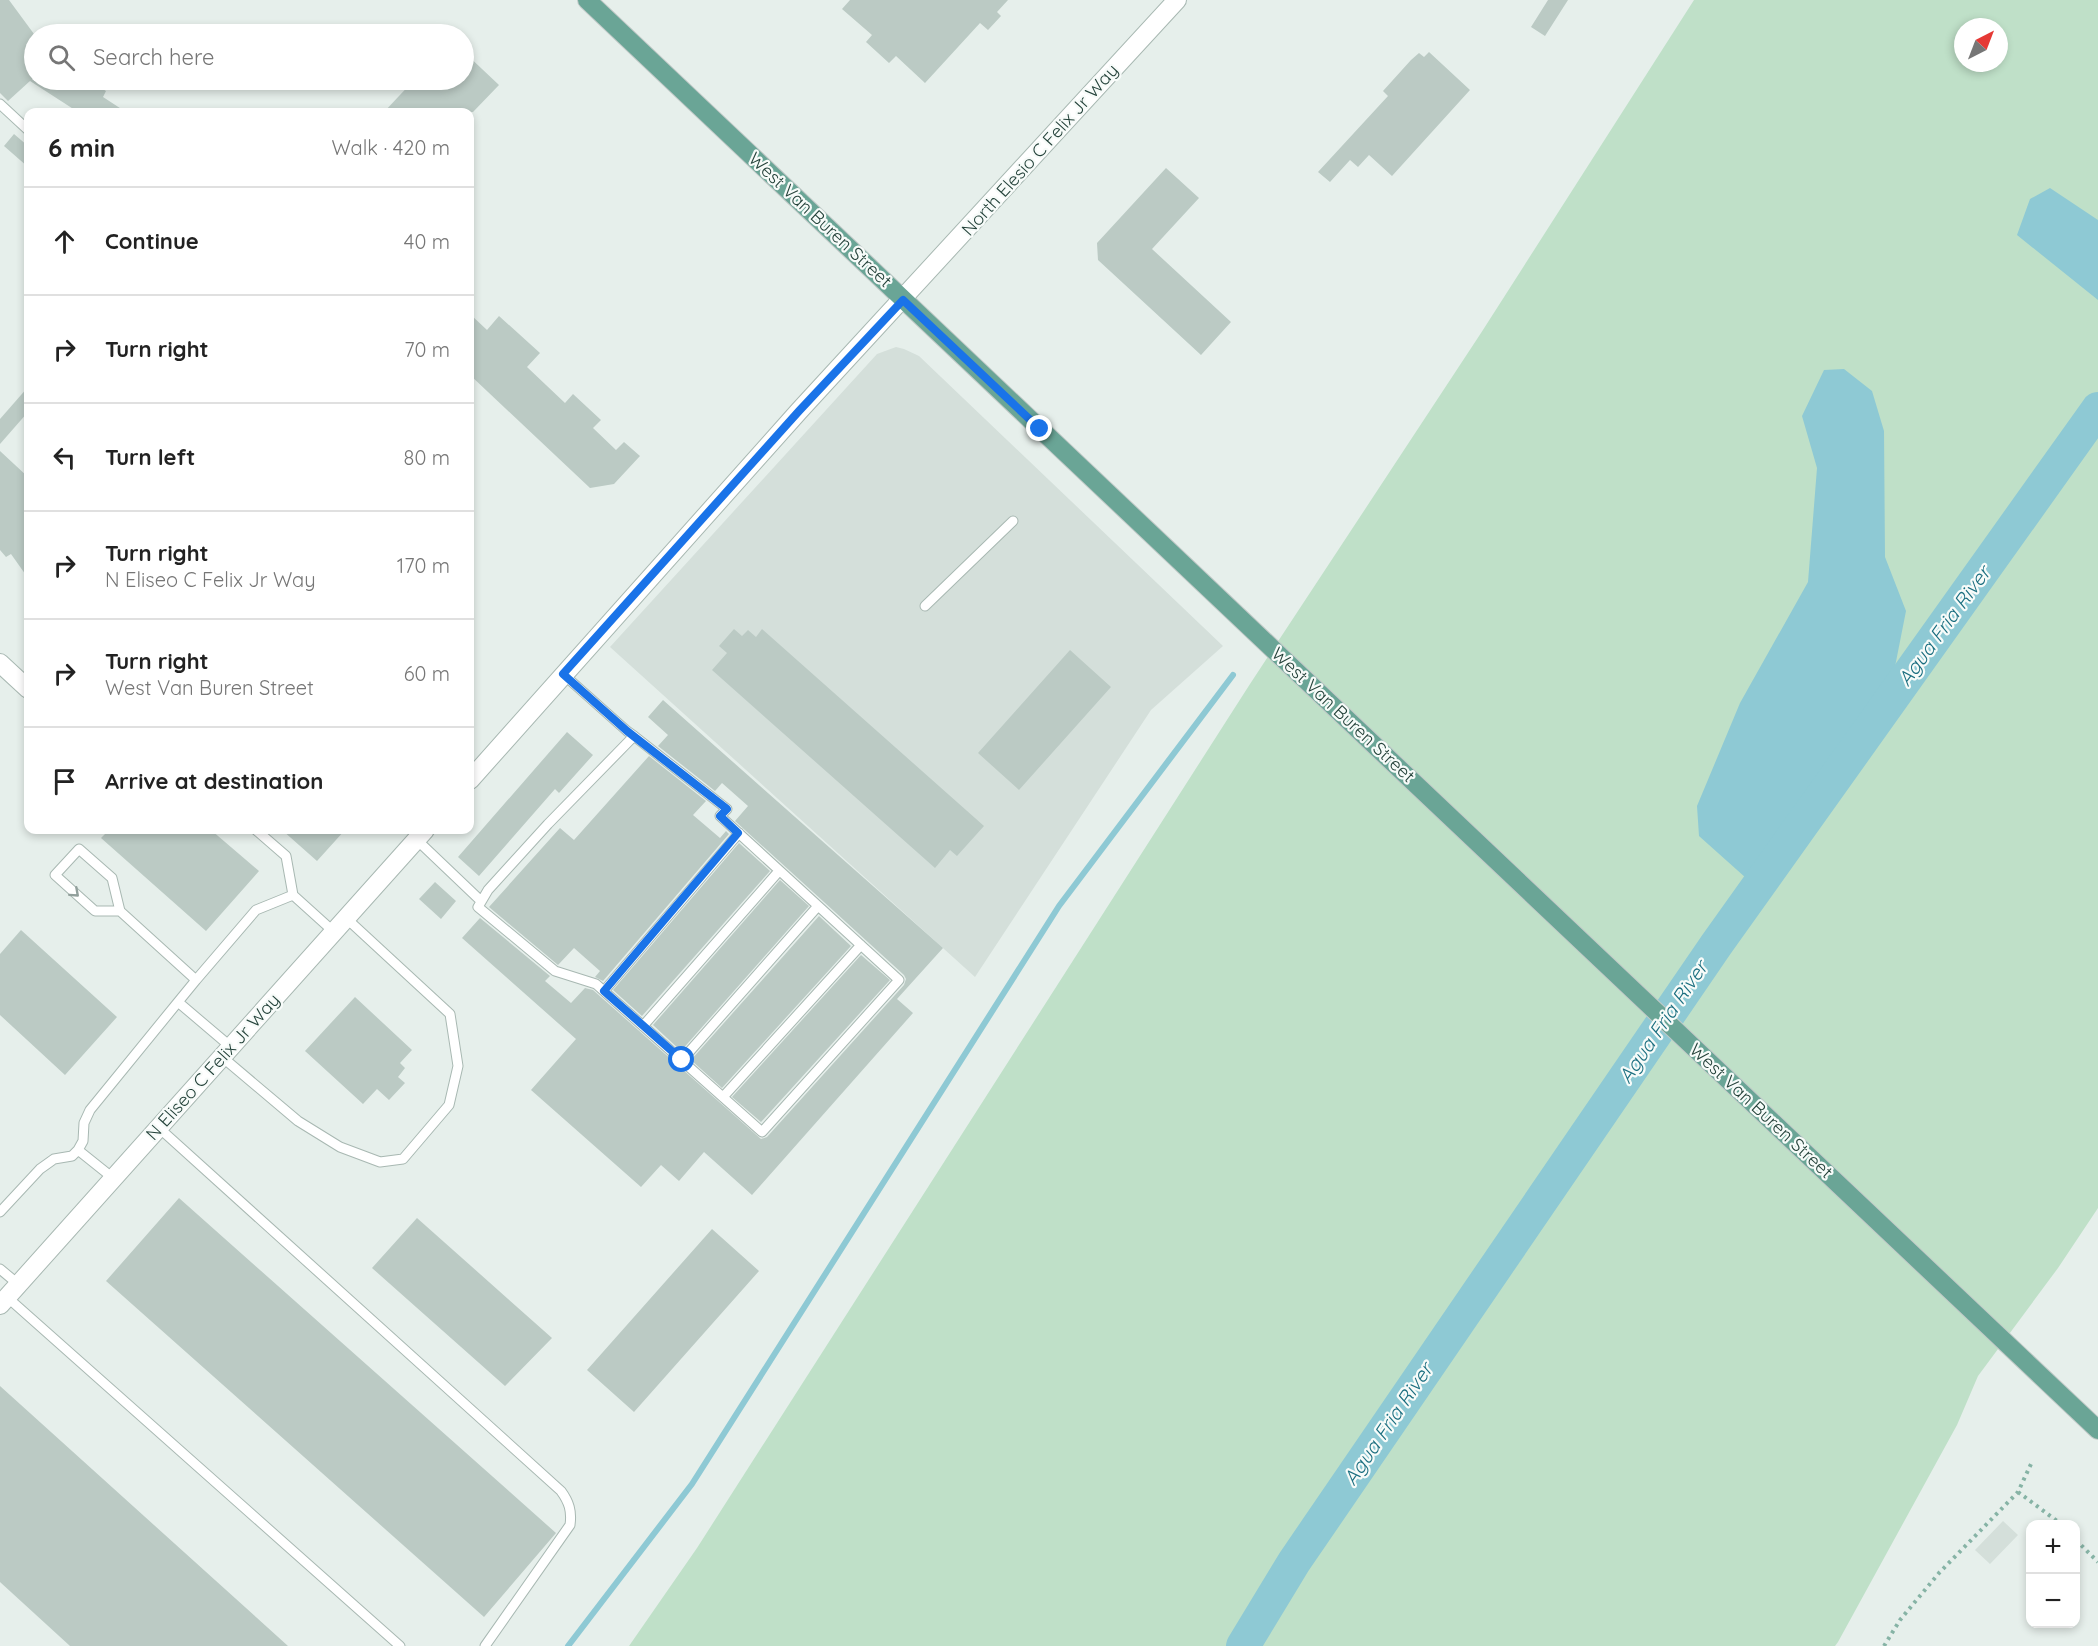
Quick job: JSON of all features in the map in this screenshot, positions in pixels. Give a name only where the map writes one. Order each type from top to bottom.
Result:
[{"type":"main road","name":"West Van Buren Street","points":[[587,0],[2098,1430]]},
{"type":"street","name":"North Elesio C Felix Jr Way","points":[[903,300],[1176,0]]},
{"type":"street","points":[[474,775],[791,420],[903,300]]},
{"type":"street","points":[[4,674],[24,686]]},
{"type":"street","name":"N Eliseo C Felix Jr Way","points":[[8,1296],[421,835]]},
{"type":"lane","points":[[0,104],[24,126]]},
{"type":"lane","points":[[926,606],[1013,521]]},
{"type":"lane","points":[[563,674],[634,736],[727,809],[720,816],[899,980],[762,1132],[597,984],[555,970],[478,907],[488,890],[548,824],[634,736]]},
{"type":"lane","points":[[604,991],[738,833]]},
{"type":"lane","points":[[178,1002],[298,1121],[340,1148],[380,1161],[403,1159],[450,1105],[458,1066],[450,1014],[340,925],[293,895],[286,856],[261,834]]},
{"type":"lane","points":[[421,835],[481,902]]},
{"type":"lane","points":[[120,911],[95,911],[55,875],[79,849],[112,878],[120,911],[196,980]]},
{"type":"lane","points":[[643,1026],[779,871]]},
{"type":"lane","points":[[0,1212],[40,1169],[54,1159],[72,1156],[78,1150],[83,1141],[84,1123],[90,1110],[256,910],[293,895]]},
{"type":"lane","points":[[682,1060],[818,906]]},
{"type":"lane","points":[[723,1097],[861,945]]},
{"type":"lane","points":[[158,1127],[561,1491],[568,1502],[571,1513],[570,1525],[484,1646]]},
{"type":"lane","points":[[78,1150],[113,1178]]},
{"type":"lane","points":[[0,1269],[8,1296],[400,1646]]},
{"type":"path","points":[[1884,1646],[1900,1620],[1939,1573],[2018,1492],[2031,1464]]},
{"type":"path","points":[[2018,1492],[2056,1520]]},
{"type":"path","points":[[2080,1544],[2098,1562]]},
{"type":"shaded area","points":[[896,347],[919,356],[1223,646],[1151,710],[975,977],[610,647],[877,354]]},
{"type":"shaded area","points":[[2003,1521],[2018,1535],[1990,1564],[1975,1550]]},
{"type":"green space","points":[[1694,0],[2098,0],[2098,1208],[2058,1268],[1978,1376],[1957,1425],[1835,1646],[629,1646],[697,1548],[1250,684],[1481,333]]},
{"type":"water","points":[[2050,188],[2098,220],[2098,300],[2017,235],[2030,199]]},
{"type":"water","points":[[1844,369],[1872,391],[1884,431],[1885,557],[1906,611],[1890,692],[1877,728],[1766,867],[1746,878],[1699,836],[1697,806],[1740,703],[1808,582],[1817,468],[1802,416],[1824,370]]},
{"type":"building","points":[[0,0],[9,0],[27,24],[24,24],[24,86],[8,101],[0,93]]},
{"type":"building","points":[[850,0],[1008,0],[997,12],[1001,16],[988,30],[980,23],[925,83],[896,56],[889,63],[866,42],[872,35],[842,9]]},
{"type":"building","points":[[1548,0],[1568,0],[1545,36],[1531,27]]},
{"type":"building","points":[[1429,52],[1470,90],[1392,176],[1369,155],[1358,167],[1350,160],[1330,182],[1318,172],[1388,96],[1383,91],[1411,60],[1419,53],[1424,57]]},
{"type":"building","points":[[474,61],[499,85],[474,111],[474,108],[388,108],[405,90],[474,90]]},
{"type":"building","points":[[44,90],[104,90],[103,97],[120,108],[72,108]]},
{"type":"building","points":[[14,134],[24,143],[24,164],[4,146]]},
{"type":"building","points":[[1166,168],[1199,198],[1152,249],[1231,322],[1201,355],[1098,260],[1097,243]]},
{"type":"building","points":[[499,316],[540,353],[527,367],[565,403],[573,394],[601,420],[593,428],[616,450],[624,442],[640,456],[614,484],[590,488],[474,379],[474,318],[487,330]]},
{"type":"building","points":[[24,392],[24,417],[0,444],[0,419]]},
{"type":"building","points":[[0,451],[24,473],[24,572],[11,554],[6,557],[0,550]]},
{"type":"building","points":[[734,629],[742,636],[748,630],[756,637],[762,629],[984,826],[957,856],[950,850],[935,868],[712,670],[727,653],[719,646]]},
{"type":"building","points":[[1070,650],[1111,687],[1019,790],[978,753]]},
{"type":"building","points":[[663,700],[943,948],[897,999],[913,1013],[752,1195],[704,1152],[679,1181],[661,1165],[641,1187],[531,1090],[576,1039],[462,938],[480,918],[550,976],[545,981],[571,1003],[585,988],[593,990],[761,1139],[767,1137],[904,985],[906,979],[904,975],[735,821],[748,806],[722,783],[715,791],[658,746],[668,735],[648,717]]},
{"type":"building","points":[[567,732],[593,755],[559,793],[555,789],[479,876],[458,857]]},
{"type":"building","points":[[649,756],[706,801],[693,815],[720,838],[726,831],[729,834],[603,981],[595,977],[600,971],[574,948],[558,965],[489,907],[560,828],[574,840]]},
{"type":"building","points":[[105,834],[216,834],[259,871],[206,931],[101,838]]},
{"type":"building","points":[[287,834],[341,834],[317,861]]},
{"type":"building","points":[[739,843],[770,871],[642,1016],[613,990]]},
{"type":"building","points":[[780,880],[809,906],[681,1051],[653,1025]]},
{"type":"building","points":[[435,882],[456,901],[441,919],[419,899]]},
{"type":"building","points":[[819,916],[851,946],[722,1088],[691,1060]]},
{"type":"building","points":[[21,930],[117,1017],[65,1075],[0,1015],[0,954]]},
{"type":"building","points":[[861,955],[890,980],[761,1122],[732,1097]]},
{"type":"building","points":[[355,997],[412,1050],[400,1063],[405,1068],[398,1077],[405,1083],[389,1100],[377,1089],[363,1104],[305,1051]]},
{"type":"building","points":[[179,1198],[556,1533],[484,1617],[106,1281]]},
{"type":"building","points":[[417,1218],[552,1338],[505,1386],[372,1268]]},
{"type":"building","points":[[712,1229],[759,1271],[634,1412],[587,1370]]},
{"type":"building","points":[[0,1386],[288,1646],[70,1646],[0,1582]]},
{"type":"waterway","name":"Agua Fria River","points":[[1243,1646],[1294,1562],[1716,945],[2098,409]]},
{"type":"waterway","points":[[568,1646],[692,1484],[1059,906],[1233,675]]},
{"type":"route","points":[[682,1060],[604,991],[738,833],[720,816],[727,809],[627,731],[563,674],[799,411],[903,300],[1040,429]]}]
